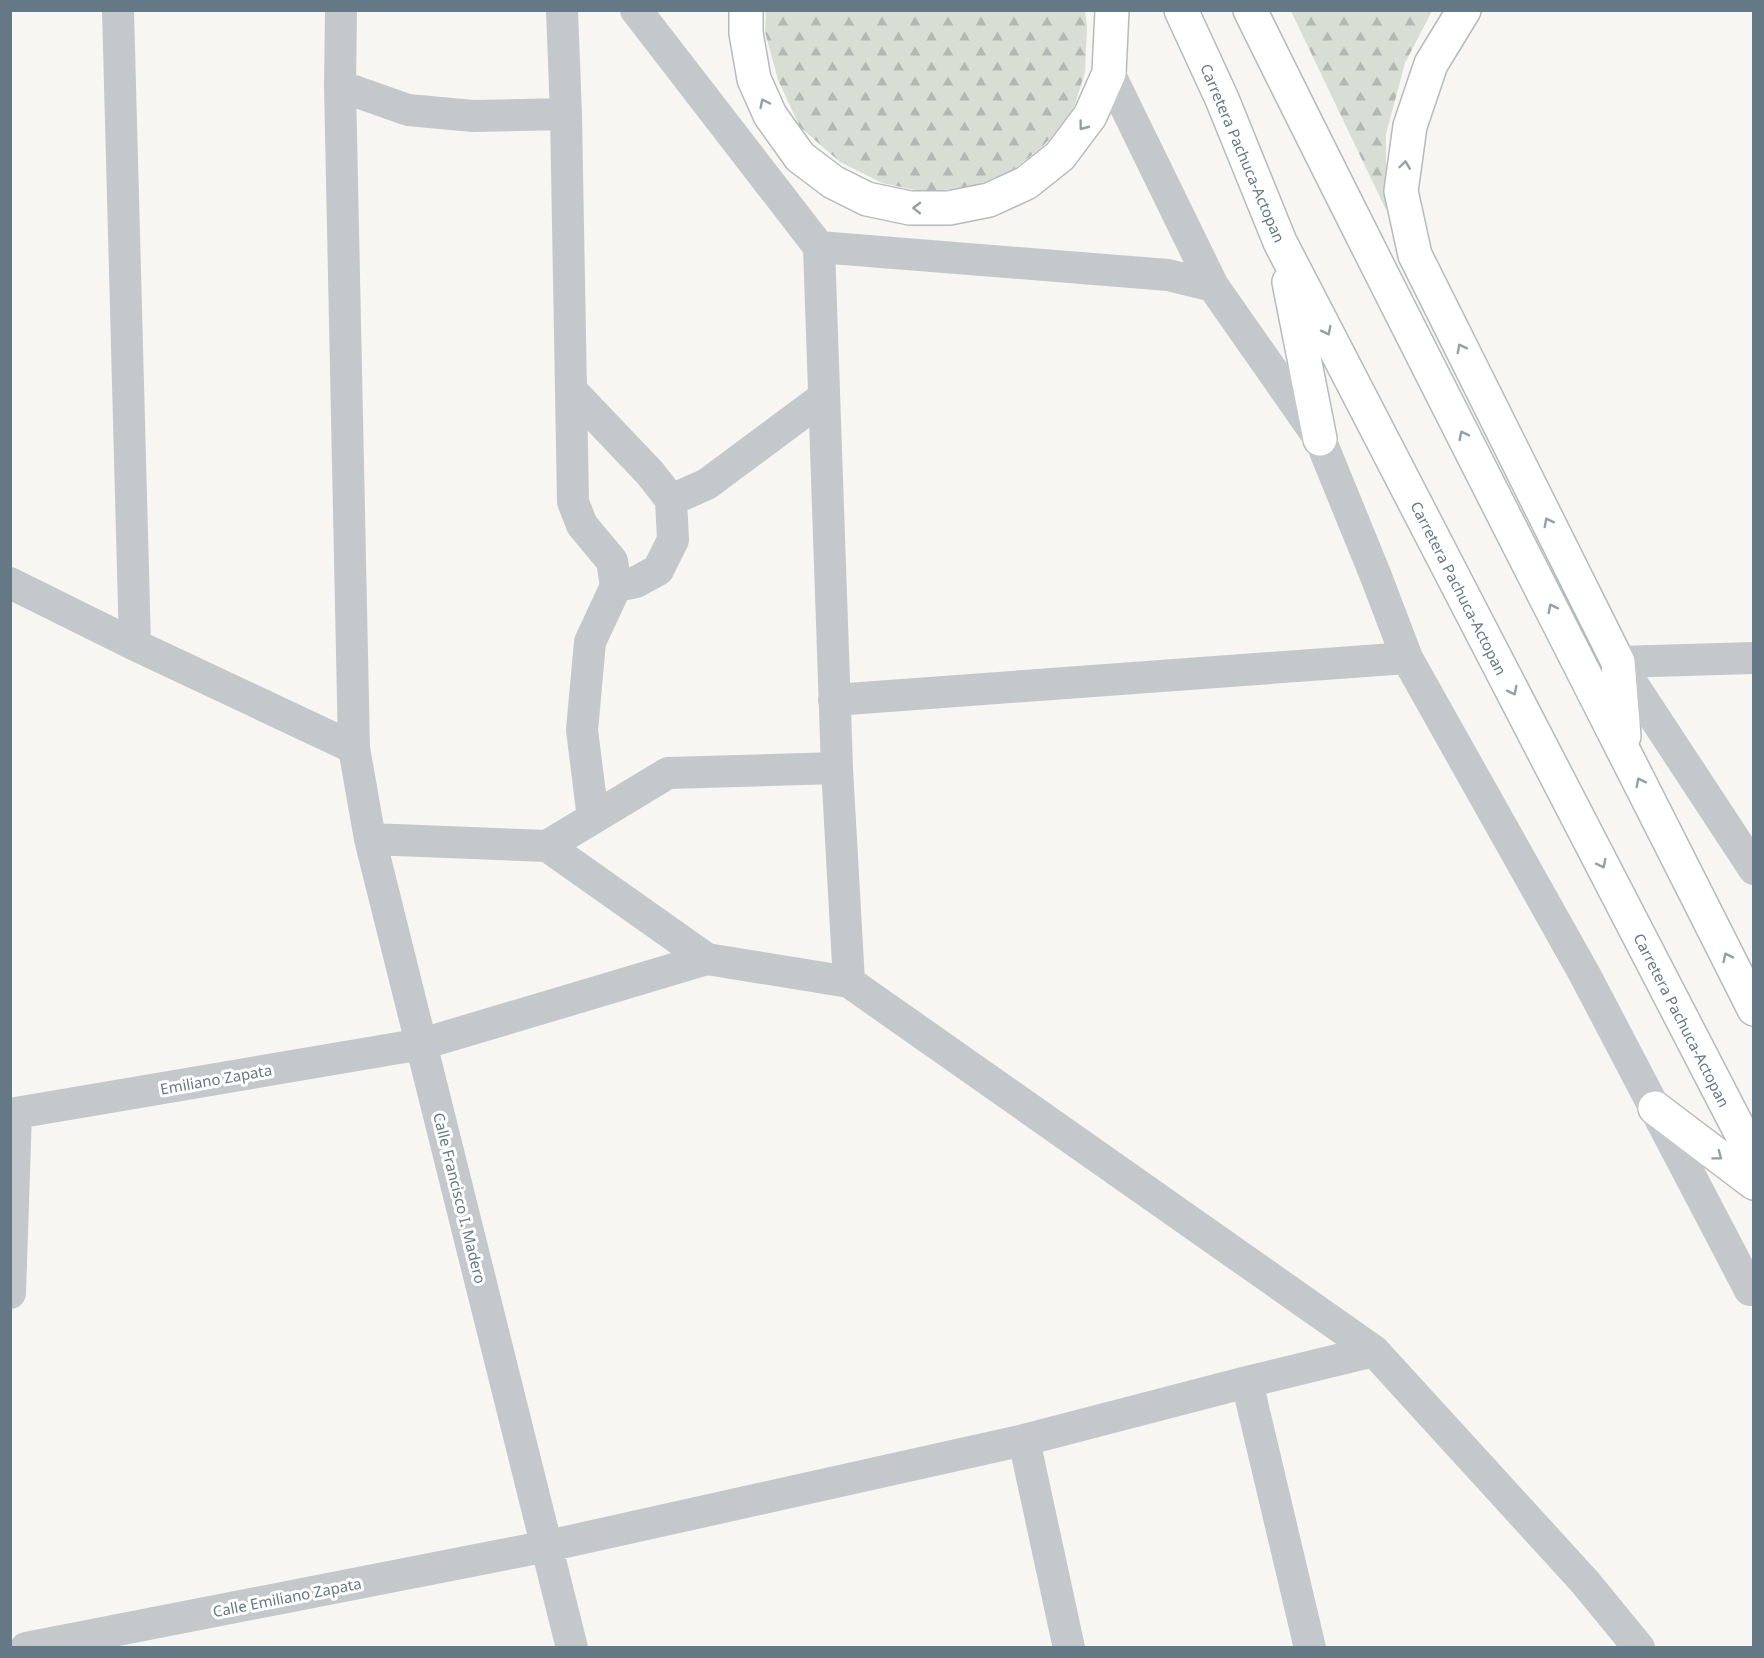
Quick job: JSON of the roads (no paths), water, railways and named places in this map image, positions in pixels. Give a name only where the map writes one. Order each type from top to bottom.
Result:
[{"type":"main road","points":[[746,10],[746,33],[753,79],[770,115],[800,157],[833,182],[867,199],[910,208],[949,208],[988,200],[1026,183],[1060,156],[1090,116],[1109,73],[1112,10]]},
{"type":"main road","name":"Carretera Pachuca-Actopan","points":[[1181,10],[1221,99],[1280,242],[1754,1158]]},
{"type":"main road","points":[[1250,10],[1754,1009]]},
{"type":"main road","points":[[1269,10],[1353,217]]},
{"type":"main road","points":[[1464,10],[1431,64],[1410,126],[1401,191],[1415,255],[1618,662],[1626,753]]},
{"type":"main road","points":[[1280,242],[1320,439]]},
{"type":"main road","points":[[1655,1108],[1754,1183]]},
{"type":"street","points":[[118,10],[135,645]]},
{"type":"street","name":"Calle Francisco I. Madero","points":[[341,10],[340,86],[354,748],[370,839],[572,1647]]},
{"type":"street","points":[[562,10],[573,502],[582,525],[612,561],[616,586],[590,642],[582,730],[593,818]]},
{"type":"street","points":[[636,10],[819,247],[834,700],[849,982]]},
{"type":"street","points":[[1109,73],[1213,286],[1320,439],[1407,658],[1585,975],[1752,1291]]},
{"type":"street","points":[[340,86],[408,110],[474,116],[566,114]]},
{"type":"street","points":[[819,247],[1168,275],[1213,286]]},
{"type":"street","points":[[571,390],[650,473],[671,500],[673,540],[658,570],[636,582],[616,586]]},
{"type":"street","points":[[671,500],[707,484],[824,397]]},
{"type":"street","points":[[10,583],[135,645],[354,748]]},
{"type":"street","points":[[834,700],[1407,658]]},
{"type":"street","points":[[1618,662],[1754,658]]},
{"type":"street","points":[[1618,662],[1754,869]]},
{"type":"street","points":[[547,846],[668,773],[837,768]]},
{"type":"street","points":[[370,839],[547,846],[707,959],[849,982],[1374,1352],[1585,1582],[1639,1647]]},
{"type":"street","name":"Emiliano Zapata","points":[[13,1113],[422,1044],[707,959]]},
{"type":"street","points":[[10,1293],[13,1113]]},
{"type":"street","name":"Calle Emiliano Zapata","points":[[26,1647],[548,1546],[1024,1440],[1247,1382],[1374,1352]]},
{"type":"street","points":[[1247,1382],[1310,1647]]},
{"type":"street","points":[[1024,1440],[1069,1647]]}]
